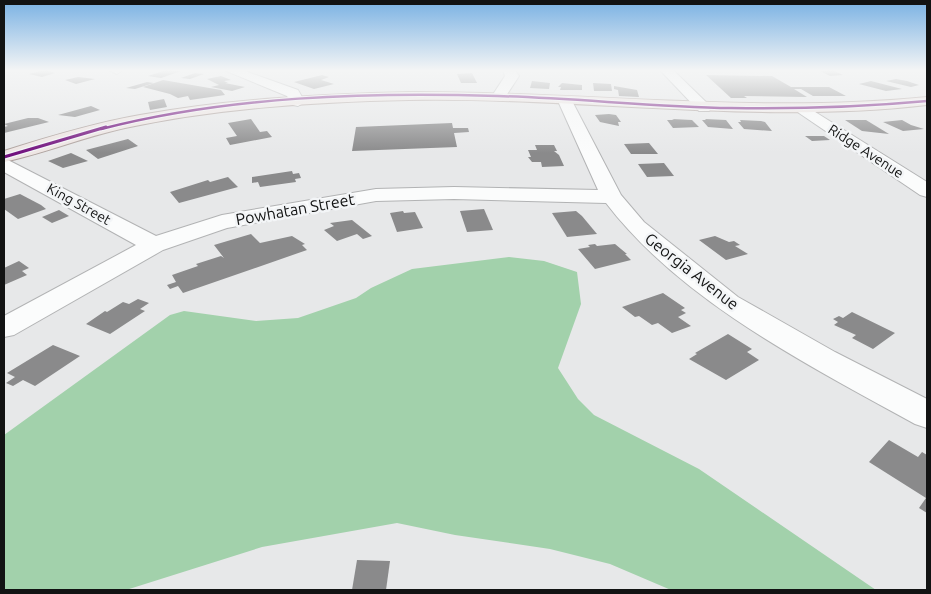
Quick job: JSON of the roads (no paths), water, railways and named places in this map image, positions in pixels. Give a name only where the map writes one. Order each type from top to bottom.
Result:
[{"type":"main road","points":[[4,157],[75,135],[142,120],[213,109],[298,102],[441,98]]},
{"type":"main road","points":[[522,98],[704,108],[804,110],[877,108],[927,101]]},
{"type":"street","points":[[296,98],[298,102]]},
{"type":"street","points":[[694,98],[704,108]]},
{"type":"street","name":"Georgia Avenue","points":[[566,101],[612,197],[636,227],[728,302],[824,360],[927,416]]},
{"type":"street","name":"Ridge Avenue","points":[[804,110],[927,191]]},
{"type":"street","name":"King Street","points":[[4,164],[154,245]]},
{"type":"street","name":"Powhatan Street","points":[[4,328],[154,245],[222,222],[303,206],[376,195],[454,193],[612,197]]}]
